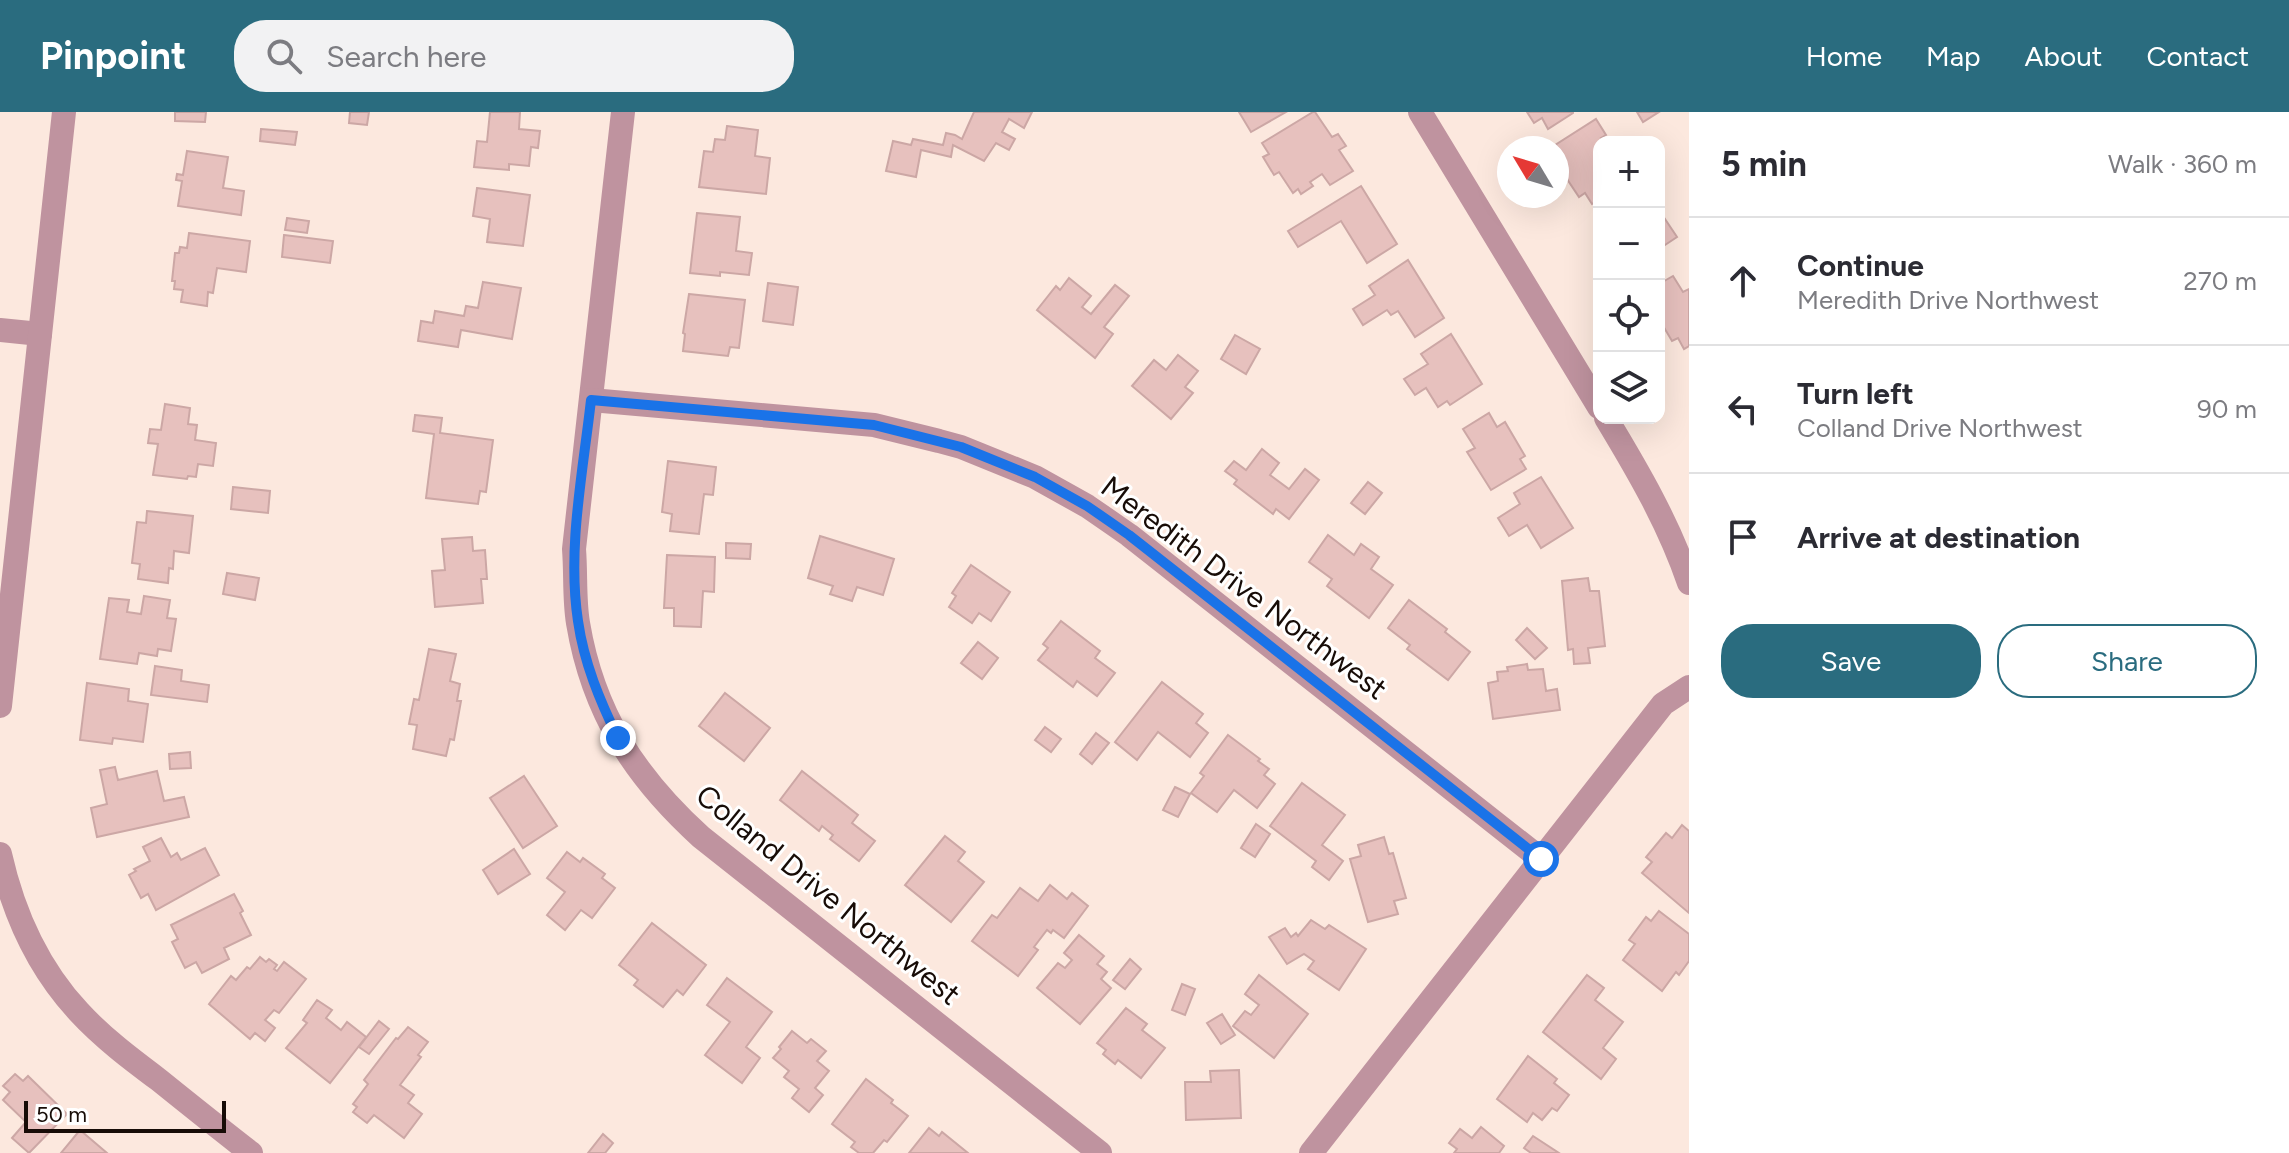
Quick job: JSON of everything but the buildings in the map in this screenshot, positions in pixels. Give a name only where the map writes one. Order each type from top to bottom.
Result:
[{"type":"street","points":[[0,706],[64,112]]},
{"type":"street","name":"Colland Drive Northwest","points":[[623,112],[574,549],[578,620],[586,661],[600,700],[618,738],[643,778],[670,809],[701,837],[1100,1153]]},
{"type":"street","points":[[1420,112],[1593,397]]},
{"type":"street","points":[[0,330],[40,334]]},
{"type":"street","name":"Meredith Drive Northwest","points":[[591,400],[874,425],[961,447],[1035,477],[1087,506],[1129,535],[1541,859]]},
{"type":"street","points":[[1610,424],[1664,521],[1689,583]]},
{"type":"street","points":[[1311,1153],[1663,704],[1689,687]]},
{"type":"street","points":[[0,854],[6,883],[22,926],[47,971],[79,1011],[116,1046],[251,1153]]},
{"type":"route","points":[[618,738],[586,661],[578,620],[574,549],[591,400],[874,425],[961,447],[1035,477],[1087,506],[1129,535],[1541,859]]}]
